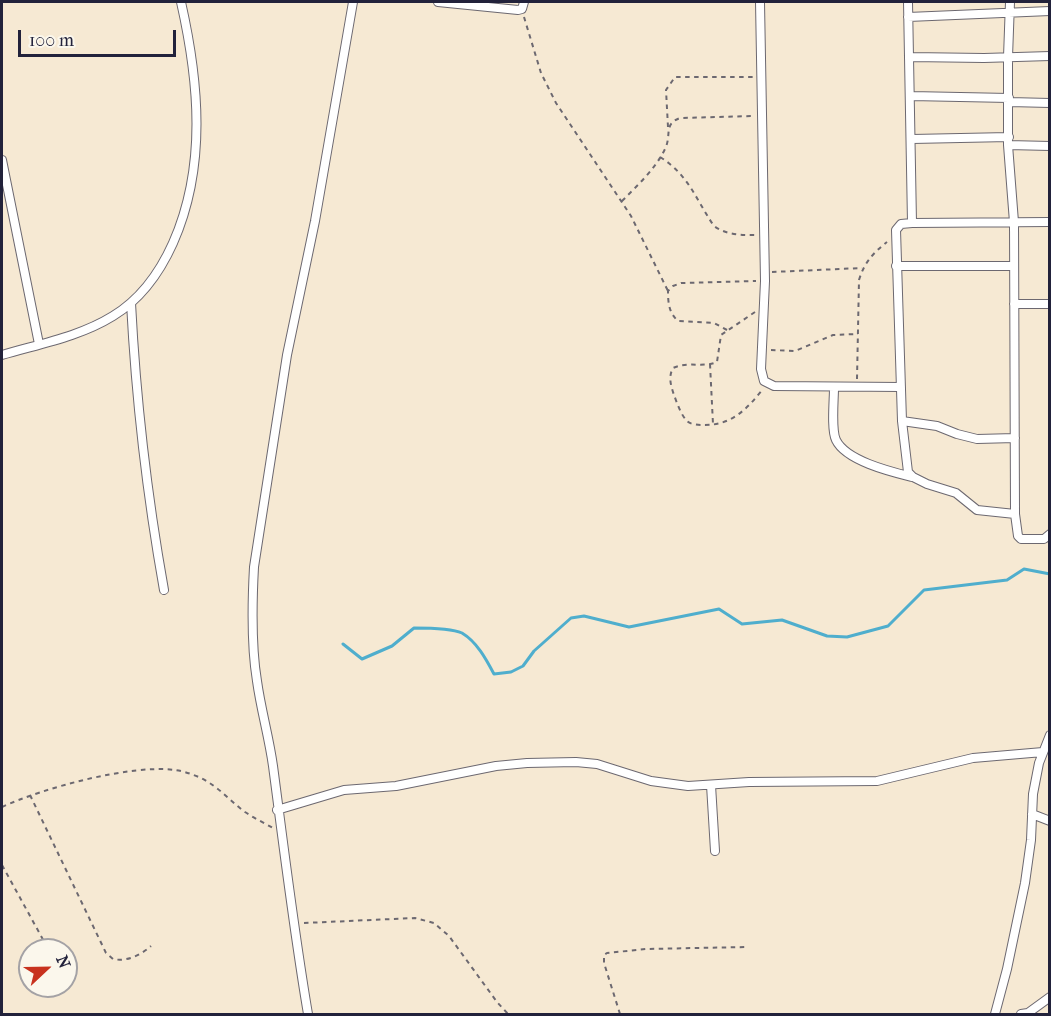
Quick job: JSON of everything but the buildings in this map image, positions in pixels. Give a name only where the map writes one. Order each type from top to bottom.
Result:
[{"type":"street","points":[[2,355],[82,332],[100,324],[131,303],[144,290],[166,259],[180,226],[192,184],[196,138],[195,78],[182,2]]},
{"type":"street","points":[[308,1014],[280,833],[273,765],[256,677],[254,567],[287,355],[315,221],[353,2]]},
{"type":"street","points":[[438,2],[478,3],[518,10],[523,5]]},
{"type":"street","points":[[760,2],[765,277],[761,369],[764,381],[774,386],[901,387]]},
{"type":"street","points":[[908,2],[912,223]]},
{"type":"street","points":[[1010,2],[1008,57],[1009,141],[1014,222],[1016,514],[1018,536],[1021,539],[1044,539],[1050,534]]},
{"type":"street","points":[[908,17],[1050,11]]},
{"type":"street","points":[[910,57],[1050,56]]},
{"type":"street","points":[[911,96],[1050,103]]},
{"type":"street","points":[[912,139],[1009,141],[1050,146]]},
{"type":"street","points":[[2,160],[39,344]]},
{"type":"street","points":[[913,477],[908,472],[902,421],[896,266],[898,225],[1050,222]]},
{"type":"street","points":[[896,266],[1014,267]]},
{"type":"street","points":[[131,303],[139,419],[152,522],[164,590]]},
{"type":"street","points":[[1014,304],[1050,304]]},
{"type":"street","points":[[834,388],[835,436],[838,444],[846,452],[896,473],[956,492],[977,510],[1016,514]]},
{"type":"street","points":[[902,421],[937,426],[965,437],[977,439],[1015,438]]},
{"type":"street","points":[[995,1014],[1025,883],[1033,794],[1043,752],[1050,735]]},
{"type":"street","points":[[277,810],[344,790],[396,786],[527,762],[597,764],[668,784],[688,786],[770,782],[877,781],[973,758],[1043,752]]},
{"type":"street","points":[[711,785],[716,851]]},
{"type":"street","points":[[1032,814],[1050,821]]},
{"type":"street","points":[[1021,1014],[1028,1013],[1050,997]]},
{"type":"path","points":[[523,5],[528,36],[541,72],[556,103],[632,216],[668,291],[671,312],[678,321],[714,323],[727,330]]},
{"type":"path","points":[[622,201],[637,187],[660,157],[668,141],[666,90],[675,77],[761,77]]},
{"type":"path","points":[[668,127],[670,123],[680,118],[762,116]]},
{"type":"path","points":[[660,157],[681,172],[708,217],[720,231],[764,236]]},
{"type":"path","points":[[857,387],[859,280],[862,267],[896,230]]},
{"type":"path","points":[[668,291],[681,283],[862,267]]},
{"type":"path","points":[[765,305],[727,330],[719,338],[717,362],[679,365],[673,368],[670,378],[675,398],[688,422],[693,424],[713,424],[733,419],[767,384]]},
{"type":"path","points":[[763,349],[795,351],[833,335],[858,334]]},
{"type":"path","points":[[710,364],[713,424]]},
{"type":"path","points":[[2,807],[30,795],[136,770],[156,768],[178,770],[211,783],[244,812],[280,833]]},
{"type":"path","points":[[30,795],[106,952],[112,959],[124,960],[140,954],[151,946]]},
{"type":"path","points":[[2,865],[42,938]]},
{"type":"path","points":[[294,923],[415,918],[434,923],[449,936],[508,1014]]},
{"type":"path","points":[[620,1014],[604,963],[604,955],[607,953],[646,949],[746,947]]},
{"type":"waterway","points":[[343,644],[362,659],[392,646],[414,628],[452,630],[462,633],[477,646],[494,674],[511,672],[523,666],[534,651],[571,618],[584,616],[629,627],[719,609],[742,624],[782,620],[827,636],[847,637],[888,626],[924,590],[1007,580],[1024,569],[1050,574]]}]
